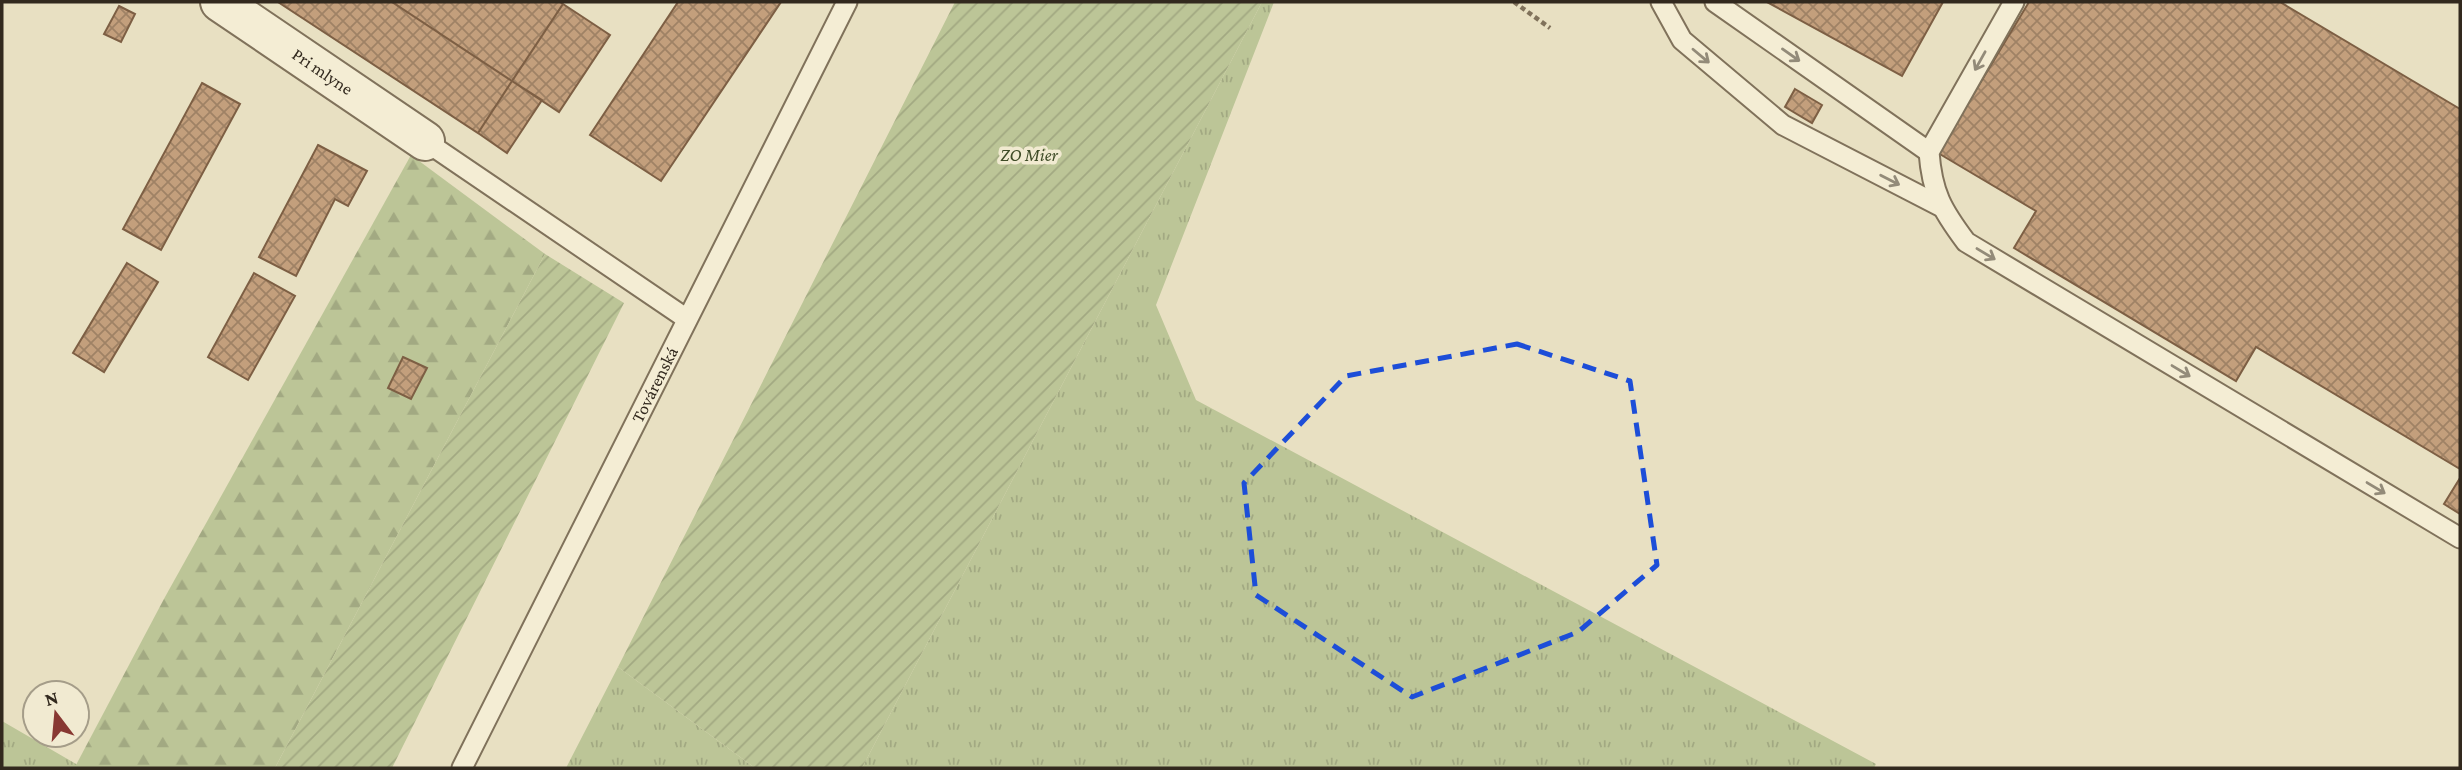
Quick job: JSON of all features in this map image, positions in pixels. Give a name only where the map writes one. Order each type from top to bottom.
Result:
[{"type":"street","name":"Pri mlyne","points":[[220,2],[425,141]]},
{"type":"lane","name":"Továrenská","points":[[462,768],[847,2]]},
{"type":"lane","points":[[1661,2],[1682,40],[1783,125],[1940,206]]},
{"type":"lane","points":[[1715,2],[1929,152]]},
{"type":"lane","points":[[2014,2],[1929,152],[1931,178],[1940,206],[1966,242],[2460,538]]},
{"type":"lane","points":[[425,141],[687,319]]},
{"type":"path","points":[[1514,2],[1550,29]]},
{"type":"highlighted area","points":[[1517,344],[1630,381],[1657,565],[1578,632],[1412,697],[1256,595],[1244,483],[1346,376]]},
{"type":"green space","name":"ZO Mier","points":[[955,2],[1262,2],[862,768],[755,768],[618,667]]},
{"type":"green space","points":[[1262,2],[1274,2],[1156,305],[1196,400],[1876,764],[1874,768],[862,768]]},
{"type":"green space","points":[[411,155],[545,254],[275,768],[83,768],[76,765],[84,749],[91,749],[91,737],[165,597]]},
{"type":"green space","points":[[545,254],[624,303],[392,768],[275,768]]},
{"type":"green space","points":[[618,667],[755,768],[566,768]]},
{"type":"green space","points":[[2,721],[21,732],[21,749],[50,749],[83,768],[2,768]]},
{"type":"building","points":[[278,2],[392,2],[512,81],[478,133]]},
{"type":"building","points":[[392,2],[560,2],[563,4],[512,81]]},
{"type":"building","points":[[678,2],[781,2],[661,181],[590,135]]},
{"type":"building","points":[[1767,2],[1943,2],[1902,76]]},
{"type":"building","points":[[2029,2],[2280,2],[2460,109],[2460,469],[2256,347],[2236,381],[2014,248],[2036,211],[1938,153]]},
{"type":"building","points":[[563,4],[610,35],[559,112],[512,81]]},
{"type":"building","points":[[119,6],[135,14],[121,42],[104,34]]},
{"type":"building","points":[[512,81],[542,100],[507,153],[478,133]]},
{"type":"building","points":[[202,83],[240,104],[161,250],[123,229]]},
{"type":"building","points":[[1795,89],[1822,105],[1812,123],[1785,107]]},
{"type":"building","points":[[318,145],[367,171],[348,206],[335,199],[296,276],[259,257]]},
{"type":"building","points":[[127,263],[158,282],[104,372],[73,353]]},
{"type":"building","points":[[254,273],[295,296],[248,380],[208,357]]},
{"type":"building","points":[[403,357],[427,368],[411,399],[388,388]]},
{"type":"building","points":[[2460,478],[2460,514],[2444,504]]}]
